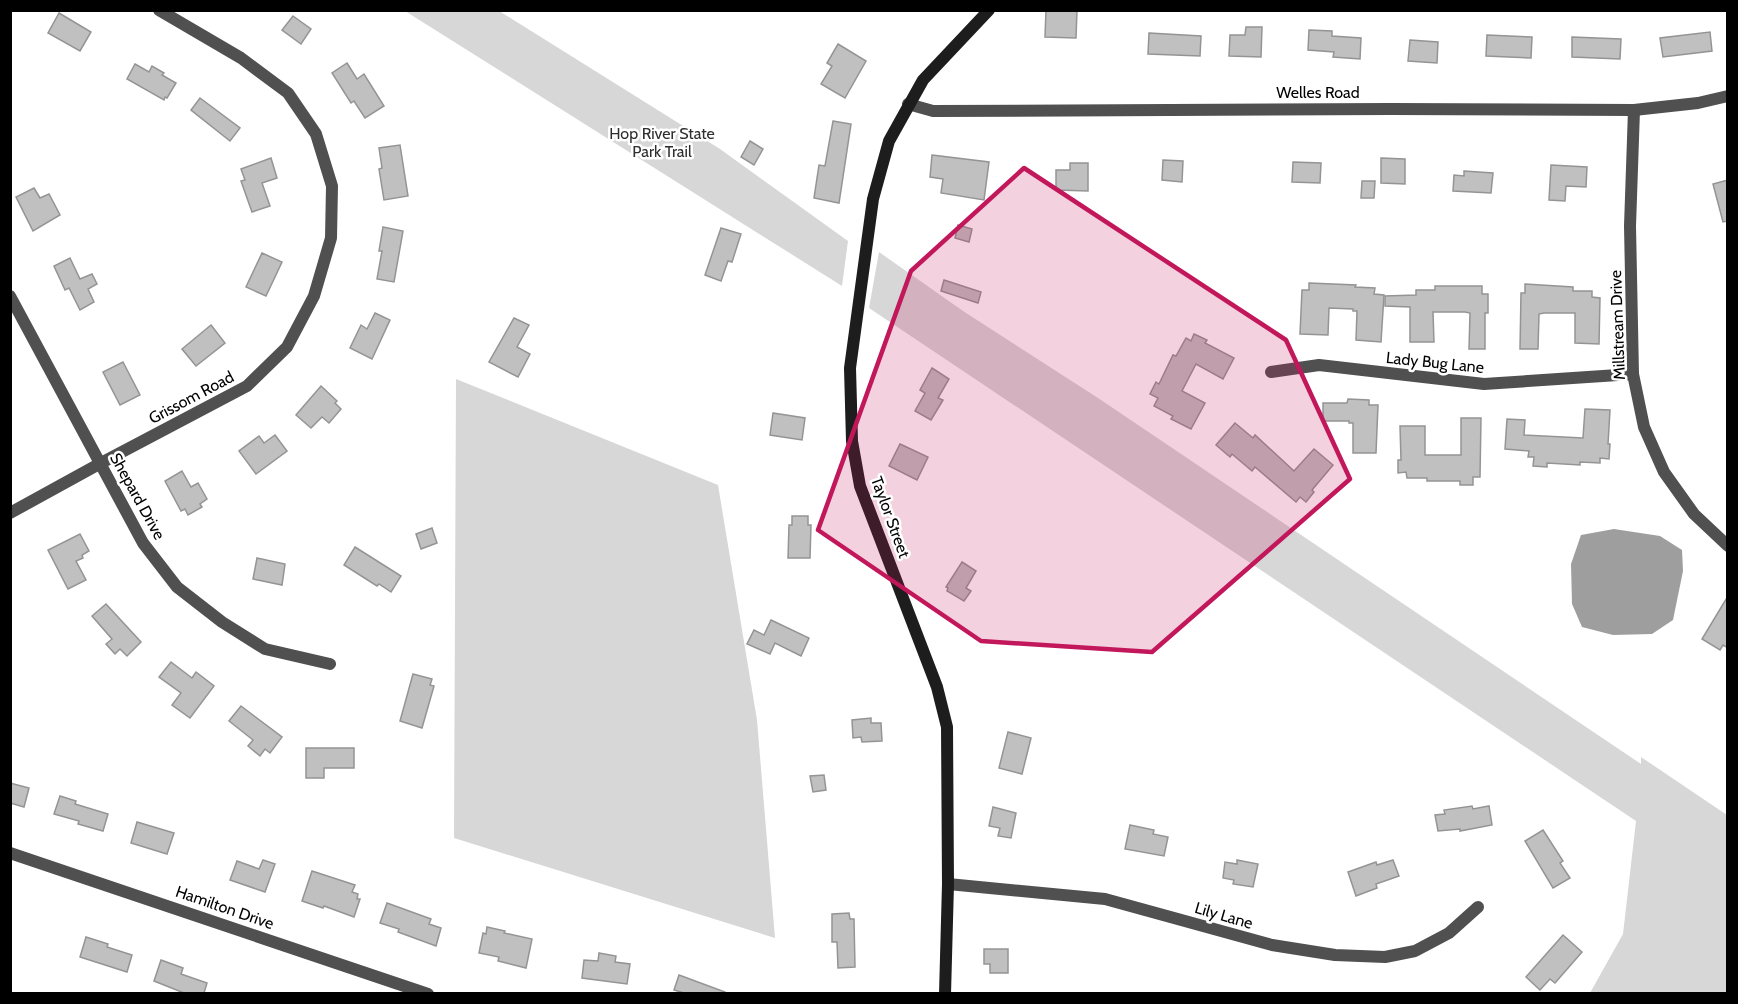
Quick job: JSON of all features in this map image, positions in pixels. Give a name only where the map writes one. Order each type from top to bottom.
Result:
[{"type":"street","name":"Grissom Road","points":[[10,513],[247,386],[286,347],[314,296],[331,238],[332,186],[316,134],[288,93],[241,58],[159,10]]},
{"type":"street","name":"Taylor Street","points":[[945,993],[948,884],[947,727],[937,687],[860,486],[852,441],[850,368],[873,200],[889,141],[908,104],[929,73],[989,10]]},
{"type":"street","name":"Welles Road","points":[[908,104],[933,111],[1634,110],[1698,103],[1728,96]]},
{"type":"street","name":"Millstream Drive","points":[[1634,110],[1630,226],[1633,374],[1644,427],[1664,472],[1694,514],[1728,546]]},
{"type":"street","name":"Shepard Drive","points":[[10,296],[143,543],[177,587],[222,622],[266,649],[330,664]]},
{"type":"street","name":"Lady Bug Lane","points":[[1271,372],[1319,365],[1484,384],[1633,374]]},
{"type":"street","name":"Hamilton Drive","points":[[10,853],[428,993]]},
{"type":"street","name":"Lily Lane","points":[[948,884],[1105,898],[1272,945],[1335,955],[1385,957],[1415,951],[1444,936],[1478,907]]},
{"type":"highlighted area","points":[[1024,168],[1286,340],[1350,479],[1152,652],[981,641],[818,530],[911,271]]},
{"type":"green space","name":"Hop River State Park Trail","points":[[405,11],[499,11],[720,149],[848,241],[842,286]]},
{"type":"green space","points":[[879,252],[963,311],[1098,398],[1641,764],[1641,757],[1727,815],[1727,993],[1590,993],[1623,934],[1636,821],[869,308]]},
{"type":"green space","points":[[456,379],[718,485],[757,720],[775,938],[454,838]]},
{"type":"shaded area","points":[[1614,529],[1660,536],[1682,550],[1683,571],[1673,620],[1652,634],[1613,635],[1582,627],[1572,604],[1571,564],[1581,535]]},
{"type":"building","points":[[1046,10],[1077,10],[1076,38],[1045,37]]},
{"type":"building","points":[[59,13],[91,32],[80,51],[48,33]]},
{"type":"building","points":[[293,16],[311,29],[301,44],[282,30]]},
{"type":"building","points":[[1246,27],[1262,27],[1261,57],[1229,56],[1230,35],[1245,35]]},
{"type":"building","points":[[1309,30],[1332,31],[1332,36],[1361,38],[1360,59],[1333,57],[1334,52],[1308,50]]},
{"type":"building","points":[[1710,32],[1712,51],[1663,57],[1660,38]]},
{"type":"building","points":[[1149,33],[1201,36],[1200,56],[1148,54]]},
{"type":"building","points":[[1487,35],[1532,37],[1531,58],[1486,56]]},
{"type":"building","points":[[1572,37],[1621,39],[1620,59],[1572,57]]},
{"type":"building","points":[[1410,40],[1438,42],[1437,63],[1408,61]]},
{"type":"building","points":[[838,44],[866,61],[845,98],[821,84],[832,66],[827,63]]},
{"type":"building","points":[[347,63],[357,79],[364,74],[384,106],[365,118],[354,101],[351,103],[332,73]]},
{"type":"building","points":[[135,64],[149,72],[152,66],[176,83],[167,98],[165,97],[164,100],[127,79]]},
{"type":"building","points":[[200,98],[240,128],[230,141],[191,110]]},
{"type":"building","points":[[833,121],[851,124],[839,203],[814,198],[819,165],[825,166]]},
{"type":"building","points":[[750,141],[763,149],[754,165],[741,157]]},
{"type":"building","points":[[400,145],[408,196],[384,200],[379,169],[382,168],[379,148]]},
{"type":"building","points":[[932,155],[989,162],[984,200],[941,193],[943,179],[930,177]]},
{"type":"building","points":[[271,158],[277,178],[262,183],[270,206],[252,212],[241,181],[245,180],[241,169]]},
{"type":"building","points":[[1381,158],[1405,159],[1405,184],[1381,183]]},
{"type":"building","points":[[1163,160],[1183,161],[1182,182],[1162,180]]},
{"type":"building","points":[[1293,162],[1321,163],[1320,183],[1292,182]]},
{"type":"building","points":[[1070,163],[1088,163],[1088,191],[1056,190],[1056,170],[1070,170]]},
{"type":"building","points":[[1551,165],[1587,167],[1586,187],[1566,186],[1565,201],[1549,200]]},
{"type":"building","points":[[1464,171],[1493,173],[1491,193],[1453,191],[1454,175],[1464,176]]},
{"type":"building","points":[[1728,180],[1728,221],[1723,222],[1713,184]]},
{"type":"building","points":[[1362,181],[1375,181],[1374,198],[1361,198]]},
{"type":"building","points":[[34,188],[40,198],[49,194],[60,215],[33,231],[16,197]]},
{"type":"building","points":[[958,225],[972,229],[969,242],[955,238]]},
{"type":"building","points":[[383,227],[403,231],[394,282],[377,279]]},
{"type":"building","points":[[721,228],[741,234],[732,262],[728,261],[721,281],[705,275]]},
{"type":"building","points":[[262,253],[282,262],[266,296],[246,287]]},
{"type":"building","points":[[70,258],[80,279],[92,274],[97,284],[88,289],[94,302],[80,310],[69,288],[65,290],[54,266]]},
{"type":"building","points":[[944,280],[981,292],[978,303],[941,291]]},
{"type":"building","points":[[1309,283],[1375,288],[1374,294],[1384,295],[1381,342],[1356,340],[1357,311],[1353,309],[1329,308],[1328,335],[1300,334],[1302,290],[1309,290]]},
{"type":"building","points":[[1525,284],[1573,287],[1573,291],[1592,291],[1592,297],[1600,298],[1599,344],[1575,343],[1575,313],[1544,313],[1539,314],[1538,349],[1520,349],[1521,293],[1525,293]]},
{"type":"building","points":[[1435,286],[1482,286],[1482,294],[1488,294],[1488,313],[1485,313],[1485,349],[1469,349],[1470,313],[1465,312],[1433,312],[1434,342],[1410,342],[1410,307],[1385,306],[1385,296],[1416,295],[1416,290],[1435,290]]},
{"type":"building","points":[[375,313],[390,320],[372,359],[350,348],[361,325],[367,329]]},
{"type":"building","points":[[514,318],[529,325],[517,347],[530,354],[518,377],[489,362]]},
{"type":"building","points":[[211,325],[225,343],[196,366],[182,349]]},
{"type":"building","points":[[1194,334],[1207,340],[1205,343],[1234,358],[1223,379],[1196,364],[1182,391],[1205,403],[1191,429],[1171,419],[1173,416],[1154,406],[1158,398],[1150,394],[1156,382],[1159,384],[1173,355],[1176,356],[1186,338],[1191,341]]},
{"type":"building","points":[[123,362],[140,395],[120,405],[103,372]]},
{"type":"building","points":[[932,368],[949,379],[938,398],[943,400],[931,420],[915,411],[925,393],[920,390]]},
{"type":"building","points":[[321,386],[337,401],[335,403],[341,409],[329,423],[322,417],[311,428],[296,415]]},
{"type":"building","points":[[1348,399],[1369,400],[1369,405],[1378,405],[1376,453],[1353,453],[1353,423],[1323,421],[1323,403],[1347,403]]},
{"type":"building","points":[[1585,409],[1610,410],[1609,459],[1600,458],[1600,463],[1580,462],[1580,465],[1547,463],[1547,467],[1533,466],[1534,457],[1528,457],[1529,451],[1505,449],[1507,419],[1525,420],[1524,435],[1583,438]]},
{"type":"building","points":[[773,413],[805,418],[802,440],[770,435]]},
{"type":"building","points":[[1461,418],[1481,418],[1480,477],[1473,477],[1473,485],[1460,485],[1460,481],[1427,481],[1427,478],[1407,478],[1406,472],[1398,473],[1398,460],[1401,460],[1400,426],[1425,426],[1425,455],[1461,455]]},
{"type":"building","points":[[1235,423],[1253,438],[1255,435],[1294,471],[1314,449],[1333,465],[1312,490],[1314,492],[1306,502],[1300,497],[1296,502],[1255,467],[1252,471],[1232,454],[1230,457],[1216,445]]},
{"type":"building","points":[[275,435],[287,451],[256,474],[239,451],[259,436],[264,443]]},
{"type":"building","points":[[900,444],[928,457],[917,480],[889,466]]},
{"type":"building","points":[[182,471],[191,487],[198,483],[207,499],[200,504],[202,507],[188,515],[185,509],[181,511],[165,481]]},
{"type":"building","points":[[792,516],[808,516],[808,525],[811,525],[810,558],[788,558],[789,525],[792,525]]},
{"type":"building","points":[[432,528],[437,543],[421,549],[416,534]]},
{"type":"building","points":[[80,534],[89,551],[82,555],[83,558],[76,561],[86,580],[68,589],[48,550]]},
{"type":"building","points":[[355,547],[401,576],[391,592],[344,565]]},
{"type":"building","points":[[257,558],[285,564],[282,585],[253,579]]},
{"type":"building","points":[[962,562],[976,571],[966,588],[971,591],[964,601],[947,591],[946,587]]},
{"type":"building","points":[[1728,596],[1728,648],[1723,645],[1720,650],[1702,639]]},
{"type":"building","points":[[106,604],[141,642],[127,656],[120,649],[115,654],[106,644],[112,639],[92,616]]},
{"type":"building","points":[[771,620],[809,638],[801,656],[775,643],[770,654],[747,644],[754,630],[764,635]]},
{"type":"building","points":[[171,662],[192,678],[196,672],[214,686],[190,718],[172,705],[181,693],[159,677]]},
{"type":"building","points":[[413,674],[432,679],[430,685],[434,686],[422,728],[400,721]]},
{"type":"building","points":[[241,706],[282,737],[270,753],[265,749],[260,756],[248,746],[253,740],[229,721]]},
{"type":"building","points":[[871,718],[871,723],[881,723],[882,741],[862,742],[861,737],[853,738],[852,720]]},
{"type":"building","points":[[1008,732],[1031,738],[1022,774],[999,768]]},
{"type":"building","points":[[306,748],[354,748],[354,768],[324,768],[324,778],[306,778]]},
{"type":"building","points":[[824,775],[826,790],[813,792],[810,776]]},
{"type":"building","points":[[10,783],[29,788],[24,807],[10,803]]},
{"type":"building","points":[[60,796],[76,801],[75,804],[108,814],[103,831],[54,814]]},
{"type":"building","points":[[1472,806],[1473,809],[1489,806],[1492,825],[1460,831],[1460,829],[1438,831],[1435,815],[1445,814],[1444,810]]},
{"type":"building","points":[[993,807],[1016,813],[1011,838],[998,836],[1000,828],[989,826]]},
{"type":"building","points":[[137,822],[174,833],[167,854],[131,843]]},
{"type":"building","points":[[1130,825],[1154,830],[1153,834],[1168,837],[1164,856],[1125,849]]},
{"type":"building","points":[[1543,830],[1563,861],[1560,863],[1570,878],[1553,888],[1525,841]]},
{"type":"building","points":[[263,860],[275,864],[265,892],[230,880],[237,861],[259,869]]},
{"type":"building","points":[[1237,860],[1258,864],[1253,887],[1233,884],[1234,880],[1223,878],[1225,862],[1237,864]]},
{"type":"building","points":[[1393,860],[1399,876],[1376,884],[1377,888],[1356,896],[1348,872],[1376,862],[1377,865]]},
{"type":"building","points":[[312,871],[355,885],[352,892],[358,894],[357,899],[360,899],[354,917],[302,901]]},
{"type":"building","points":[[387,903],[431,919],[429,924],[441,928],[436,946],[380,923]]},
{"type":"building","points":[[849,913],[850,919],[854,919],[855,967],[838,968],[837,942],[832,942],[832,914]]},
{"type":"building","points":[[487,927],[532,939],[526,968],[498,961],[499,957],[479,953],[483,933],[486,934]]},
{"type":"building","points":[[1563,935],[1582,952],[1555,983],[1550,979],[1540,990],[1526,977]]},
{"type":"building","points":[[86,937],[132,955],[127,972],[80,957]]},
{"type":"building","points":[[984,949],[1008,949],[1008,973],[990,973],[990,964],[984,964]]},
{"type":"building","points":[[599,953],[616,956],[615,962],[630,964],[627,984],[582,978],[584,960],[598,961]]},
{"type":"building","points":[[161,960],[183,968],[181,974],[207,983],[204,993],[184,993],[154,981]]},
{"type":"building","points":[[679,975],[725,993],[684,993],[674,990]]}]
